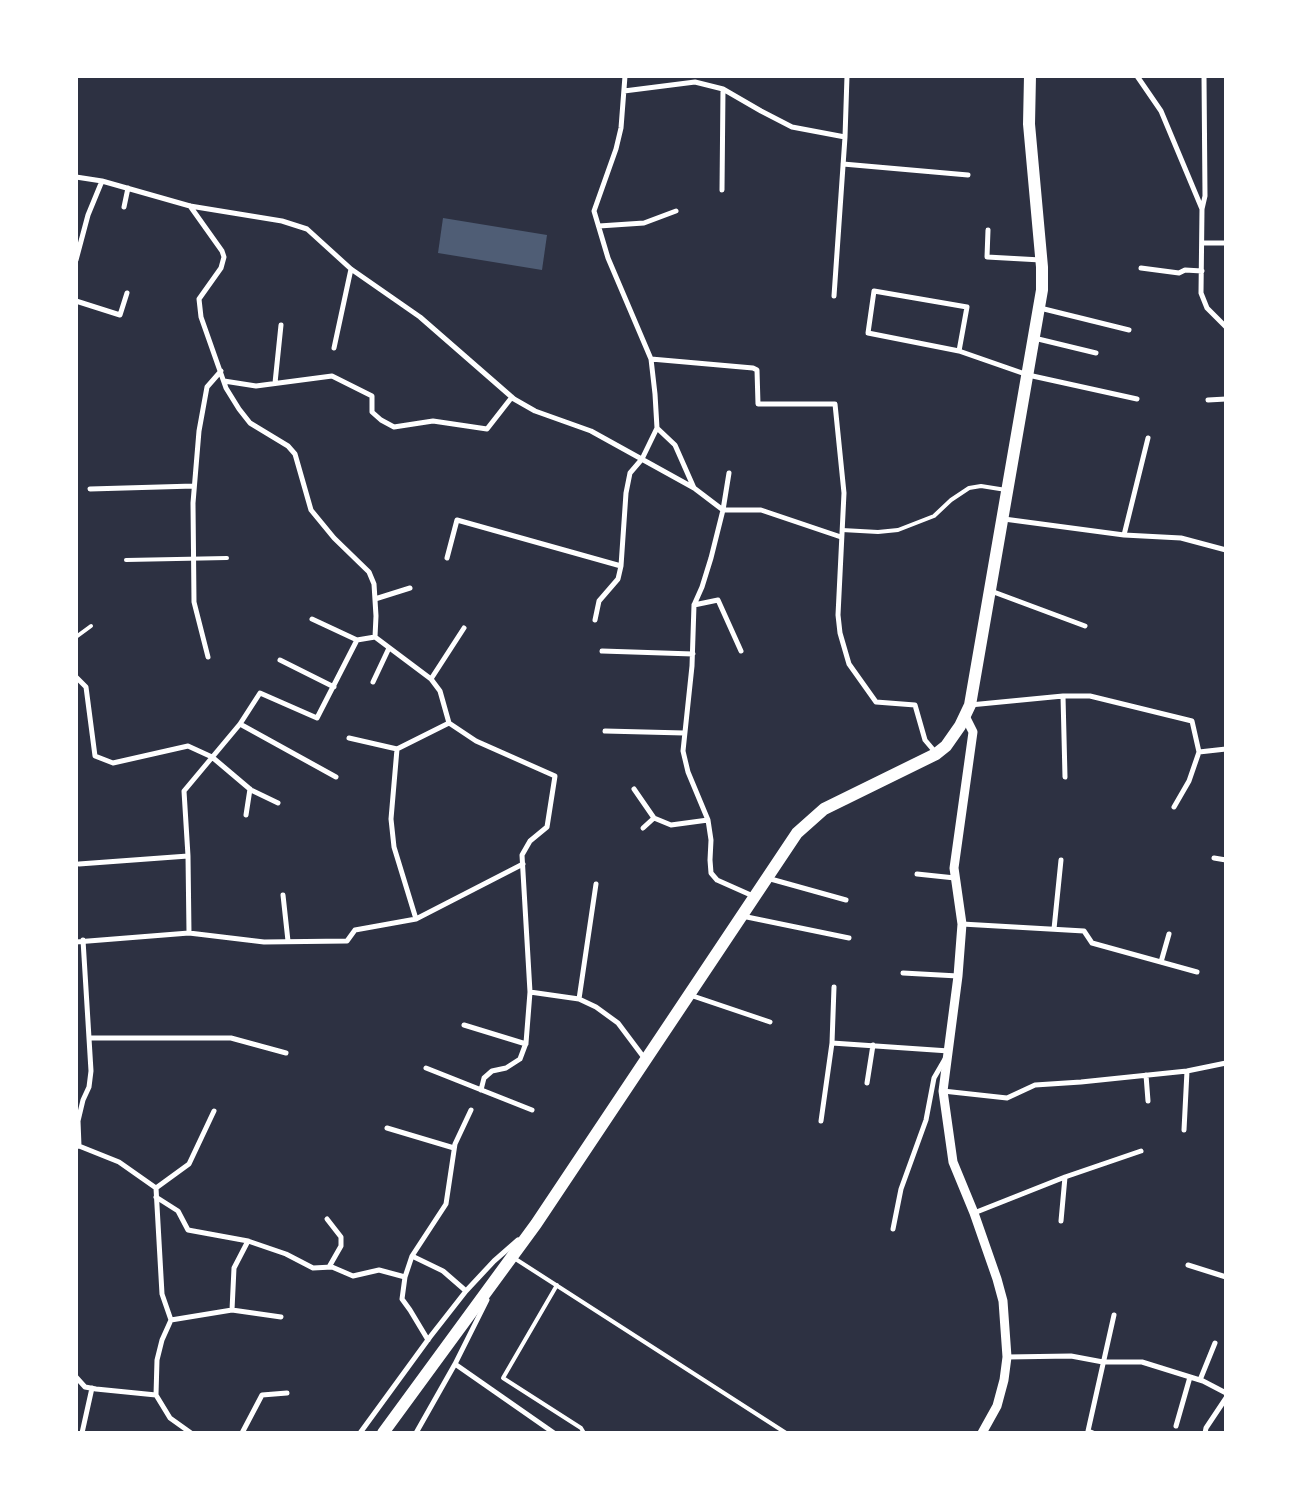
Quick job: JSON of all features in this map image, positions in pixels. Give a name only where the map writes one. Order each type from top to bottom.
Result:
[{"type":"main road","points":[[383,1433],[536,1224],[797,833],[824,809],[936,754],[946,746],[967,711],[991,591],[1042,290],[1042,260],[1029,124],[1030,76]]},
{"type":"street","points":[[595,620],[599,601],[618,579],[621,566],[626,493],[630,473],[642,459],[657,428],[651,360],[608,258],[594,211],[621,128],[625,76]]},
{"type":"street","points":[[834,296],[846,137],[848,76]]},
{"type":"street","points":[[1137,76],[1160,111],[1202,209]]},
{"type":"street","points":[[1204,76],[1205,196],[1202,209],[1201,293],[1207,308],[1226,327]]},
{"type":"street","points":[[624,91],[696,82],[723,89],[792,127],[846,137]]},
{"type":"street","points":[[722,190],[723,89]]},
{"type":"street","points":[[843,164],[968,176]]},
{"type":"street","points":[[76,177],[102,181],[190,206],[282,222],[307,229],[351,269],[420,316],[512,397],[535,411],[591,431],[694,488],[723,510],[761,510],[841,537]]},
{"type":"street","points":[[76,260],[88,216],[102,181]]},
{"type":"street","points":[[124,207],[128,188]]},
{"type":"street","points":[[190,206],[222,251],[224,257],[221,268],[198,299],[201,317],[224,381],[239,409],[250,423],[288,446],[295,454],[311,510],[334,538],[369,572],[374,584],[375,637]]},
{"type":"street","points":[[599,226],[644,223],[676,211]]},
{"type":"street","points":[[988,230],[987,257],[1042,260]]},
{"type":"street","points":[[1203,243],[1226,243]]},
{"type":"street","points":[[1141,268],[1179,273],[1185,270],[1202,271]]},
{"type":"street","points":[[334,348],[351,269]]},
{"type":"street","points":[[959,351],[967,307],[874,291],[868,333],[959,351],[1028,375],[1137,399]]},
{"type":"street","points":[[76,301],[120,315],[127,293]]},
{"type":"street","points":[[1040,308],[1128,330]]},
{"type":"street","points":[[275,383],[281,325]]},
{"type":"street","points":[[1034,338],[1096,353]]},
{"type":"street","points":[[651,360],[753,368],[757,370],[758,404],[835,404],[844,493],[838,615],[840,633],[849,664],[876,702],[914,705],[925,740],[936,754]]},
{"type":"street","points":[[208,657],[194,602],[194,486],[199,432],[207,387],[221,371]]},
{"type":"street","points":[[224,381],[256,386],[332,376],[372,396],[372,412],[381,420],[394,427],[433,421],[487,429],[512,397]]},
{"type":"street","points":[[1208,400],[1226,399]]},
{"type":"street","points":[[657,428],[675,445],[694,488]]},
{"type":"street","points":[[1124,536],[1148,438]]},
{"type":"street","points":[[729,473],[723,510],[711,558],[694,605],[693,654],[683,751],[688,772],[708,820],[711,840],[711,873],[717,880],[754,897]]},
{"type":"street","points":[[90,489],[194,486]]},
{"type":"street","points":[[1003,519],[1124,536],[1181,538],[1226,550]]},
{"type":"street","points":[[446,558],[457,520],[621,566]]},
{"type":"street","points":[[375,599],[410,588]]},
{"type":"street","points":[[991,591],[1084,626]]},
{"type":"street","points":[[694,605],[718,600],[741,651]]},
{"type":"street","points":[[312,619],[357,640],[375,637],[431,679],[440,691],[449,723],[476,741],[555,776],[547,827],[530,841],[522,855],[530,992],[526,1044],[520,1059],[506,1068],[492,1071],[484,1078],[481,1090]]},
{"type":"street","points":[[431,679],[464,628]]},
{"type":"street","points":[[189,933],[188,856],[184,791],[240,724],[260,693],[317,718],[357,640]]},
{"type":"street","points":[[373,682],[389,648]]},
{"type":"street","points":[[602,651],[693,654]]},
{"type":"street","points":[[280,660],[334,687]]},
{"type":"street","points":[[76,678],[86,687],[95,756],[113,763],[188,746],[212,757],[250,789],[278,803]]},
{"type":"street","points":[[1063,696],[1065,777]]},
{"type":"street","points":[[982,1433],[997,1406],[1008,1357],[1002,1301],[997,1279],[974,1213],[953,1162],[943,1091],[958,976],[962,924],[954,868],[973,732],[967,711],[1063,696],[1090,696],[1192,721],[1200,752],[1189,782],[1174,807]]},
{"type":"street","points":[[349,738],[397,750],[449,723]]},
{"type":"street","points":[[240,724],[336,777]]},
{"type":"street","points":[[606,731],[684,733]]},
{"type":"street","points":[[1200,752],[1226,749]]},
{"type":"street","points":[[397,750],[391,819],[394,847],[416,919]]},
{"type":"street","points":[[246,815],[250,789]]},
{"type":"street","points":[[634,789],[654,818],[671,825],[708,820]]},
{"type":"street","points":[[643,828],[654,818]]},
{"type":"street","points":[[79,864],[188,856]]},
{"type":"street","points":[[1214,858],[1226,860]]},
{"type":"street","points":[[1054,929],[1061,860]]},
{"type":"street","points":[[76,942],[189,933],[264,942],[347,941],[355,930],[416,919],[522,864]]},
{"type":"street","points":[[917,874],[955,878]]},
{"type":"street","points":[[767,878],[846,900]]},
{"type":"street","points":[[579,999],[596,884]]},
{"type":"street","points":[[283,895],[288,941]]},
{"type":"street","points":[[741,916],[849,938]]},
{"type":"street","points":[[962,924],[1084,931],[1092,943],[1197,972]]},
{"type":"street","points":[[1162,962],[1169,934]]},
{"type":"street","points":[[83,940],[91,1071],[89,1087],[83,1100],[78,1121],[78,1147],[119,1162],[156,1188]]},
{"type":"street","points":[[903,973],[958,976]]},
{"type":"street","points":[[821,1121],[832,1043],[834,988]]},
{"type":"street","points":[[530,992],[579,999],[596,1007],[618,1023],[646,1061]]},
{"type":"street","points":[[690,995],[770,1022]]},
{"type":"street","points":[[464,1025],[526,1044]]},
{"type":"street","points":[[89,1038],[230,1038],[286,1053]]},
{"type":"street","points":[[832,1043],[949,1050]]},
{"type":"street","points":[[867,1083],[873,1045]]},
{"type":"street","points":[[893,1229],[901,1189],[926,1120],[934,1078],[949,1050]]},
{"type":"street","points":[[943,1091],[1007,1098],[1035,1085],[1187,1071],[1226,1063]]},
{"type":"street","points":[[426,1068],[532,1110]]},
{"type":"street","points":[[1184,1130],[1187,1071]]},
{"type":"street","points":[[1146,1075],[1148,1101]]},
{"type":"street","points":[[428,1340],[402,1299],[405,1277],[412,1256],[446,1204],[454,1148],[471,1110]]},
{"type":"street","points":[[156,1188],[189,1164],[214,1111]]},
{"type":"street","points":[[386,1128],[454,1148]]},
{"type":"street","points":[[974,1213],[1065,1177],[1141,1151]]},
{"type":"street","points":[[1061,1222],[1065,1177]]},
{"type":"street","points":[[156,1188],[162,1294],[171,1320],[162,1340],[157,1360],[156,1395],[170,1418],[191,1433]]},
{"type":"street","points":[[156,1197],[178,1211],[188,1230],[248,1241],[286,1254],[313,1268],[332,1267],[353,1276],[379,1270],[405,1277]]},
{"type":"street","points":[[327,1218],[341,1237],[341,1246],[328,1267]]},
{"type":"street","points":[[360,1433],[466,1291],[494,1261],[536,1224]]},
{"type":"street","points":[[232,1310],[234,1268],[248,1241]]},
{"type":"street","points":[[412,1256],[443,1270],[466,1291]]},
{"type":"street","points":[[1188,1265],[1226,1277]]},
{"type":"street","points":[[416,1433],[455,1364],[497,1277]]},
{"type":"street","points":[[171,1320],[232,1310],[282,1317]]},
{"type":"street","points":[[1093,1433],[1088,1431],[1114,1315]]},
{"type":"street","points":[[1200,1380],[1215,1343]]},
{"type":"street","points":[[1008,1357],[1071,1356],[1103,1362],[1142,1362],[1200,1380],[1226,1393]]},
{"type":"street","points":[[455,1364],[554,1433]]},
{"type":"street","points":[[76,1377],[85,1387],[156,1395]]},
{"type":"street","points":[[1176,1426],[1190,1377]]},
{"type":"street","points":[[82,1433],[92,1388]]},
{"type":"street","points":[[242,1433],[262,1395],[287,1393]]},
{"type":"street","points":[[1205,1433],[1206,1428],[1226,1398]]},
{"type":"lane","points":[[842,530],[878,532],[898,530],[934,516],[951,500],[969,488],[981,486],[1008,490]]},
{"type":"lane","points":[[126,560],[227,558]]},
{"type":"lane","points":[[76,637],[91,626]]},
{"type":"lane","points":[[512,1257],[786,1433]]},
{"type":"lane","points":[[557,1285],[503,1378],[580,1428],[584,1433]]},
{"type":"water","points":[[443,218],[547,235],[542,270],[438,253]]}]
